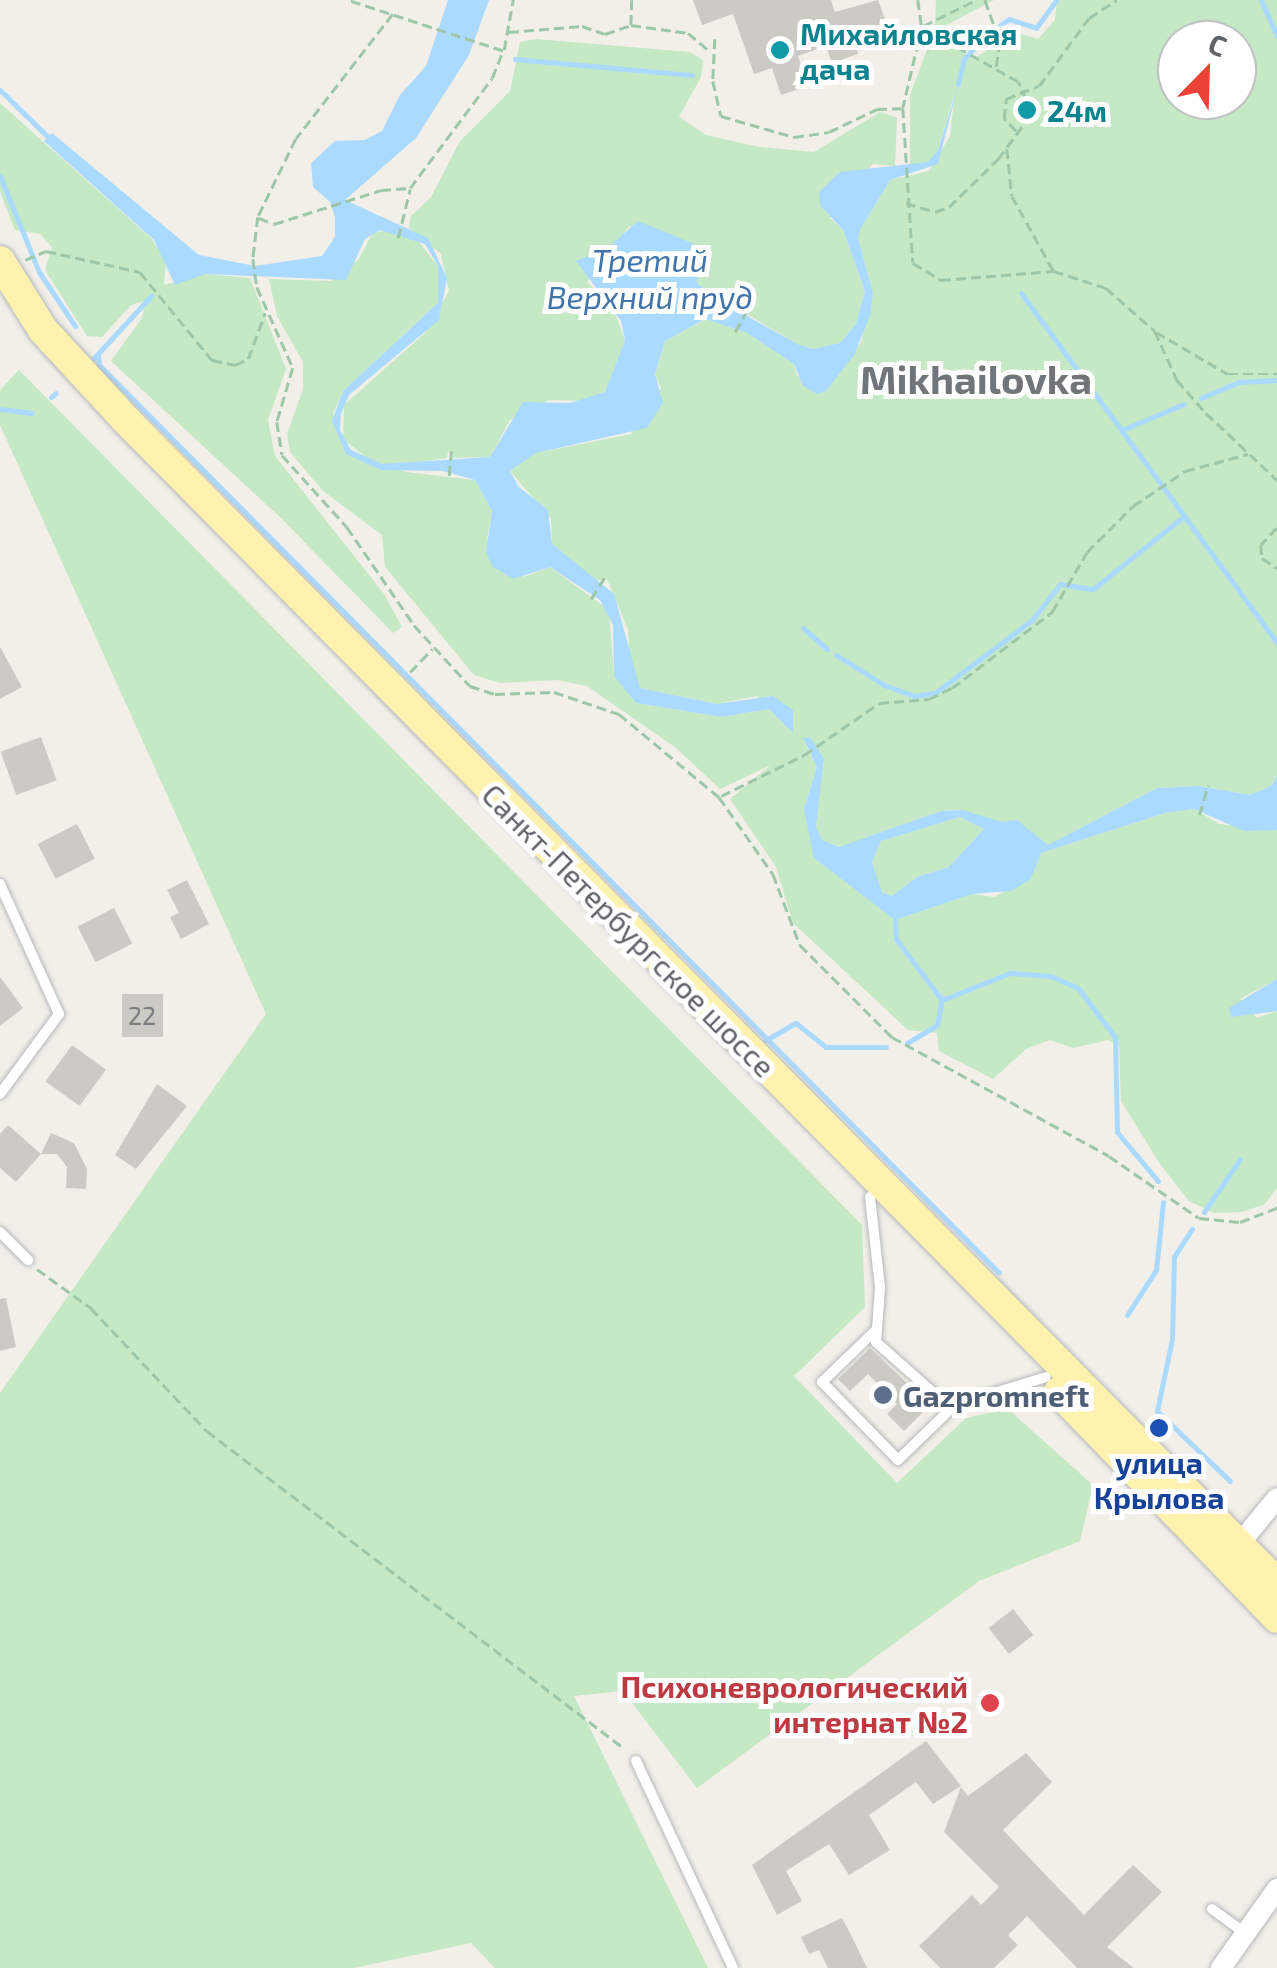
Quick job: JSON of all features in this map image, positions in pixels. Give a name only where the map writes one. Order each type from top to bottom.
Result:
[{"type":"main road","name":"Санкт-Петербургское шоссе","points":[[10,262],[16,293],[82,374],[1231,1554],[1277,1618]]},
{"type":"main road","name":"Санкт-Петербургское шоссе","points":[[0,298],[68,387],[1046,1377],[1231,1554],[1277,1583]]},
{"type":"street","points":[[1231,1554],[1277,1498]]},
{"type":"street","points":[[1221,1968],[1277,1889]]},
{"type":"lane","points":[[0,884],[59,1014],[0,1094]]},
{"type":"lane","points":[[870,1198],[880,1288],[876,1342],[937,1396],[961,1399],[1046,1377]]},
{"type":"lane","points":[[0,1232],[28,1260]]},
{"type":"lane","points":[[877,1330],[822,1382],[898,1460],[961,1399]]},
{"type":"lane","points":[[636,1762],[733,1968]]},
{"type":"lane","points":[[1212,1909],[1246,1934]]},
{"type":"path","points":[[347,0],[504,51]]},
{"type":"path","points":[[398,238],[408,214],[410,188],[492,78],[504,51],[513,0]]},
{"type":"path","points":[[631,24],[632,0]]},
{"type":"path","points":[[918,0],[922,27],[902,108],[902,162],[908,250],[924,273],[965,282],[1054,271],[1106,288],[1155,331],[1228,374],[1277,374]]},
{"type":"path","points":[[922,27],[976,0]]},
{"type":"path","points":[[985,0],[997,32],[996,71]]},
{"type":"path","points":[[922,27],[1024,87],[1039,86],[1089,18],[1117,0]]},
{"type":"path","points":[[394,14],[296,139],[258,218],[252,259],[257,287],[293,368],[277,422],[282,454],[347,527],[433,648],[470,686],[495,694],[554,692],[618,714],[719,797],[773,874],[800,946],[892,1037],[1109,1156],[1199,1218],[1240,1222],[1277,1208]]},
{"type":"path","points":[[509,32],[582,26],[605,34],[631,24],[688,33],[711,52]]},
{"type":"path","points":[[715,38],[711,52],[721,116],[794,137],[829,132],[878,108],[902,108]]},
{"type":"path","points":[[906,203],[935,212],[948,207],[1007,147],[1032,112],[1024,87]]},
{"type":"path","points":[[1016,131],[1004,119],[1004,106],[1024,87]]},
{"type":"path","points":[[1007,147],[1012,196],[1054,271]]},
{"type":"path","points":[[258,218],[274,224],[410,188]]},
{"type":"path","points":[[10,262],[46,250],[140,272],[212,360],[234,365],[248,359],[266,312]]},
{"type":"path","points":[[735,332],[749,306]]},
{"type":"path","points":[[1155,331],[1177,380],[1277,480]]},
{"type":"path","points":[[449,476],[452,452]]},
{"type":"path","points":[[719,797],[804,755],[879,702],[929,700],[952,688],[1052,612],[1088,552],[1133,506],[1185,471],[1249,453]]},
{"type":"path","points":[[1277,528],[1261,546],[1262,558],[1277,568]]},
{"type":"path","points":[[591,599],[604,578]]},
{"type":"path","points":[[392,690],[433,648]]},
{"type":"path","points":[[1199,815],[1208,785]]},
{"type":"path","points":[[28,1260],[74,1295],[206,1432],[612,1735],[636,1762]]},
{"type":"green space","points":[[936,0],[994,0],[935,31]]},
{"type":"green space","points":[[1057,0],[1277,0],[1277,776],[1271,786],[1250,795],[1199,786],[1157,788],[1048,845],[963,810],[941,811],[840,847],[822,840],[816,827],[824,759],[805,744],[817,767],[804,809],[837,875],[895,920],[972,894],[994,897],[1031,878],[1041,853],[1165,813],[1194,809],[1219,824],[1277,830],[1277,979],[1240,999],[1257,1018],[1277,1011],[1277,1188],[1265,1204],[1242,1212],[1214,1213],[1189,1201],[1160,1164],[1121,1101],[1119,1046],[1108,1040],[1073,1048],[1050,1040],[1026,1049],[993,1079],[939,1051],[937,1033],[908,1030],[793,923],[776,867],[730,799],[771,765],[720,789],[676,748],[587,686],[557,680],[500,683],[474,675],[385,567],[382,535],[322,490],[290,452],[287,434],[303,389],[303,362],[277,316],[269,279],[331,281],[359,259],[372,234],[389,229],[415,237],[438,266],[438,303],[343,391],[333,414],[346,454],[406,472],[475,480],[492,511],[487,539],[524,577],[550,567],[609,610],[614,675],[636,703],[722,717],[769,709],[793,732],[757,696],[717,704],[640,688],[630,669],[628,630],[607,579],[596,581],[552,544],[551,519],[510,471],[536,453],[631,434],[661,388],[655,375],[665,341],[706,319],[747,333],[794,364],[797,376],[826,391],[861,342],[873,293],[858,238],[861,228],[890,180],[929,171],[950,136],[955,92],[938,150],[928,163],[910,166],[910,95],[928,47],[938,36],[974,59],[1014,32],[1038,39],[1055,20]]},
{"type":"green space","points":[[536,39],[689,52],[703,60],[701,77],[679,117],[706,135],[759,147],[814,152],[880,112],[897,118],[895,166],[873,164],[830,218],[843,230],[865,291],[856,324],[840,343],[813,349],[797,344],[697,283],[701,259],[629,226],[587,282],[612,306],[625,340],[605,392],[590,401],[549,400],[510,420],[490,457],[454,458],[448,451],[447,458],[392,466],[372,462],[343,439],[344,405],[426,332],[449,291],[441,254],[409,228],[411,216],[431,197],[460,141],[510,91],[520,42]]},
{"type":"green space","points":[[0,103],[152,239],[166,262],[164,285],[205,274],[250,278],[286,369],[268,420],[275,456],[384,594],[402,627],[393,633],[281,518],[111,361],[142,318],[146,301],[131,305],[102,337],[87,336],[45,270],[52,247],[40,234],[15,230],[8,213],[0,191]]},
{"type":"green space","points":[[19,370],[862,1225],[865,1307],[794,1376],[897,1483],[966,1418],[1008,1409],[1093,1485],[1080,1541],[979,1581],[697,1788],[623,1691],[574,1696],[708,1968],[495,1968],[471,1943],[354,1968],[0,1968],[0,1393],[266,1014],[0,425],[0,390]]},
{"type":"green space","points":[[960,817],[984,829],[949,867],[917,877],[892,896],[881,891],[872,862],[881,841]]},
{"type":"water","name":"Третий Верхний пруд","points":[[448,0],[489,0],[469,55],[416,138],[345,200],[428,238],[447,278],[439,320],[349,395],[341,414],[340,430],[351,450],[382,464],[490,457],[523,402],[570,403],[605,392],[625,340],[621,321],[576,261],[606,249],[638,221],[694,244],[701,259],[697,283],[717,299],[797,344],[813,349],[840,343],[856,324],[865,291],[843,230],[820,205],[819,192],[840,172],[928,162],[938,150],[959,82],[938,164],[890,180],[861,228],[858,238],[873,293],[870,316],[854,355],[826,391],[817,394],[803,386],[794,364],[747,333],[705,319],[665,341],[655,374],[663,403],[647,428],[536,453],[510,471],[519,487],[548,510],[552,544],[614,594],[640,688],[717,704],[773,696],[793,710],[793,733],[769,709],[722,717],[636,703],[614,676],[613,625],[600,600],[550,567],[513,579],[492,566],[486,552],[492,511],[475,480],[443,471],[381,470],[346,454],[332,421],[343,391],[438,303],[438,266],[425,244],[380,230],[365,239],[346,280],[205,274],[175,285],[154,240],[44,141],[52,133],[199,255],[255,266],[322,256],[335,237],[335,217],[330,202],[313,187],[311,163],[335,141],[365,140],[382,131],[400,95],[426,66]]},
{"type":"water","points":[[810,737],[824,759],[816,827],[822,840],[839,847],[941,811],[963,810],[1001,822],[1017,820],[1048,845],[1157,788],[1199,786],[1250,795],[1271,786],[1277,776],[1277,830],[1244,831],[1194,809],[1165,813],[1041,853],[1031,879],[1011,891],[972,894],[895,920],[814,858],[804,809],[817,767],[803,738]],"holes":[[[960,817],[984,829],[949,867],[917,877],[892,896],[882,892],[872,862],[881,841]]]},
{"type":"water","points":[[1277,979],[1277,1011],[1231,1017],[1229,1008]]},
{"type":"building","name":"Михайловская дача","points":[[693,0],[831,0],[835,12],[878,0],[890,33],[856,45],[858,54],[832,63],[826,46],[798,56],[808,86],[781,95],[772,68],[754,74],[733,14],[702,25]]},
{"type":"building","points":[[0,647],[22,687],[0,699]]},
{"type":"building","points":[[41,737],[57,780],[16,795],[1,752]]},
{"type":"building","points":[[77,824],[95,859],[56,879],[38,844]]},
{"type":"building","points":[[187,880],[209,924],[181,939],[170,917],[179,913],[167,890]]},
{"type":"building","points":[[114,908],[132,944],[96,962],[77,927]]},
{"type":"building","points":[[0,977],[23,1008],[0,1026]]},
{"type":"building","points":[[122,994],[163,994],[163,1037],[122,1037]]},
{"type":"building","points":[[72,1045],[106,1070],[80,1106],[46,1081]]},
{"type":"building","points":[[157,1084],[187,1106],[136,1169],[115,1155]]},
{"type":"building","points":[[8,1125],[41,1154],[16,1182],[0,1168],[0,1134]]},
{"type":"building","points":[[51,1133],[74,1143],[87,1169],[86,1189],[66,1188],[67,1167],[57,1154],[41,1154]]},
{"type":"building","points":[[6,1298],[16,1347],[0,1351],[0,1299]]},
{"type":"building","points":[[870,1348],[930,1405],[904,1431],[887,1414],[897,1404],[868,1374],[850,1391],[838,1379]]},
{"type":"building","points":[[1013,1609],[1033,1635],[1009,1654],[989,1628]]},
{"type":"building","points":[[926,1741],[961,1786],[933,1804],[916,1782],[869,1815],[890,1850],[849,1875],[829,1844],[786,1871],[802,1901],[777,1915],[752,1865]]},
{"type":"building","points":[[1026,1753],[1052,1782],[1003,1830],[1084,1915],[1133,1865],[1162,1892],[1107,1947],[1134,1968],[1077,1968],[1027,1916],[1008,1935],[1018,1945],[994,1968],[940,1968],[919,1946],[972,1895],[981,1905],[999,1887],[944,1832],[961,1787],[968,1796]]},
{"type":"building","points":[[842,1918],[867,1968],[828,1968],[819,1950],[809,1954],[801,1937]]},
{"type":"waterway","points":[[991,32],[1009,19],[1036,28],[1056,0]]},
{"type":"waterway","points":[[1261,0],[1277,36]]},
{"type":"waterway","points":[[958,84],[964,59],[979,43]]},
{"type":"waterway","points":[[515,59],[692,75]]},
{"type":"waterway","points":[[0,90],[50,139]]},
{"type":"waterway","points":[[0,176],[39,272],[75,326]]},
{"type":"waterway","points":[[1021,293],[1277,643]]},
{"type":"waterway","points":[[93,359],[151,296]]},
{"type":"waterway","points":[[98,355],[99,365],[999,1273]]},
{"type":"waterway","points":[[1201,398],[1239,382],[1277,380]]},
{"type":"waterway","points":[[51,397],[56,393]]},
{"type":"waterway","points":[[1122,430],[1184,404]]},
{"type":"waterway","points":[[0,409],[32,413]]},
{"type":"waterway","points":[[836,655],[884,685],[914,696],[935,693],[1032,620],[1060,584],[1093,589],[1184,516]]},
{"type":"waterway","points":[[803,628],[827,649]]},
{"type":"waterway","points":[[895,920],[896,939],[942,1000],[1010,973],[1051,976],[1078,988],[1115,1037],[1117,1132],[1158,1181]]},
{"type":"waterway","points":[[907,1043],[937,1025],[942,1000]]},
{"type":"waterway","points":[[766,1040],[796,1023],[826,1047],[886,1047]]},
{"type":"waterway","points":[[1204,1212],[1240,1159]]},
{"type":"waterway","points":[[1127,1315],[1156,1270],[1163,1202]]},
{"type":"waterway","points":[[1192,1229],[1174,1257],[1172,1339],[1157,1411],[1230,1481]]},
{"type":"place","name":"Михайловская дача","points":[[780,50]]},
{"type":"place","name":"24м","points":[[1027,110]]},
{"type":"place","name":"Gazpromneft","points":[[883,1395]]},
{"type":"place","name":"улица Крылова","points":[[1159,1428]]},
{"type":"place","name":"Психоневрологический интернат №2","points":[[990,1703]]},
{"type":"district","name":"Mikhailovka","points":[[976,378]]}]
